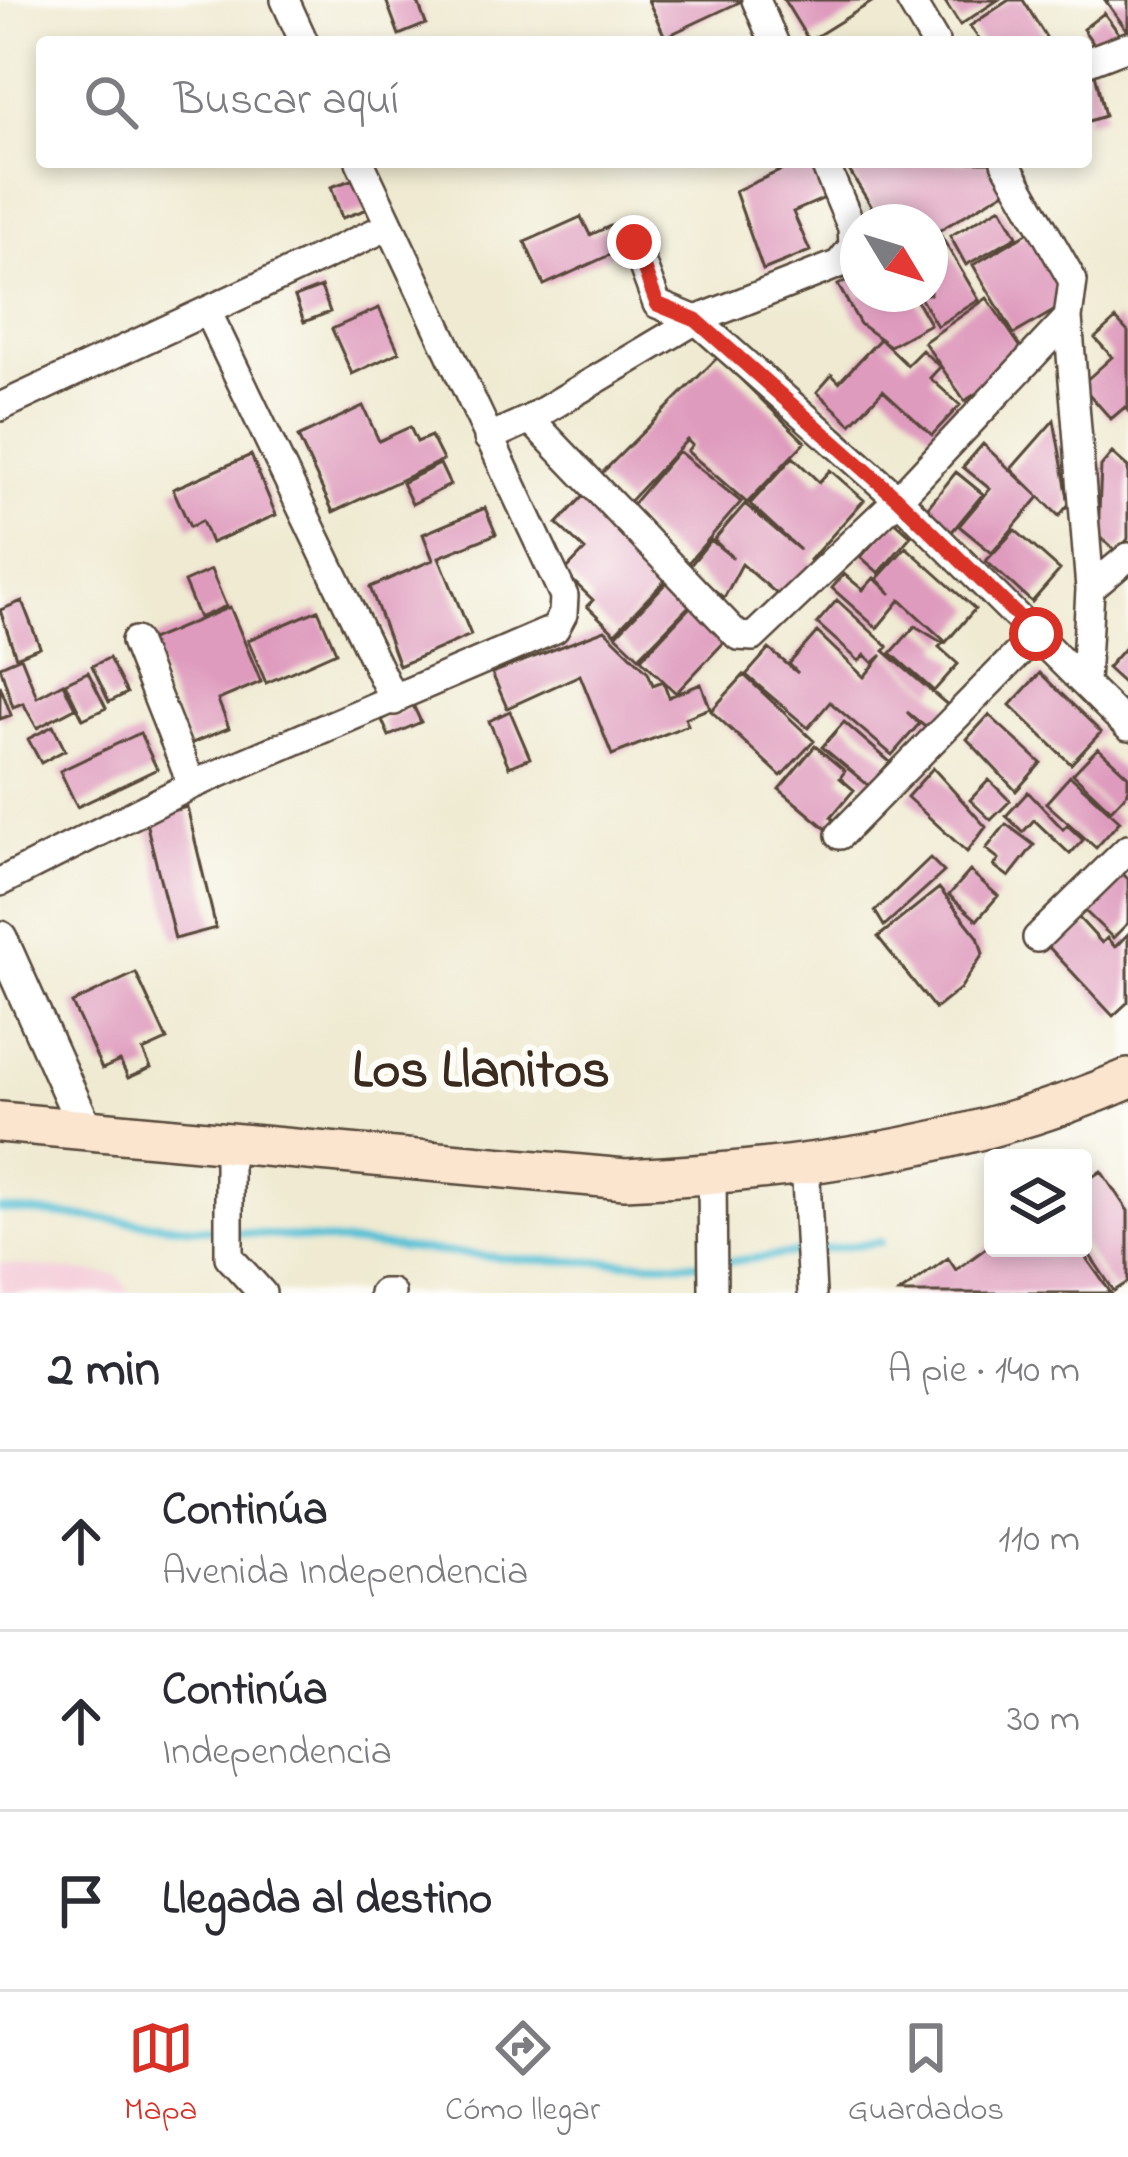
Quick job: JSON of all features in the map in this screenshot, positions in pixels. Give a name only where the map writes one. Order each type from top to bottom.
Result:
[{"type":"main road","points":[[0,1122],[86,1130],[227,1161],[625,1178],[712,1175],[914,1146],[1079,1100],[1128,1079]]},
{"type":"street","points":[[285,0],[301,36]]},
{"type":"street","points":[[756,0],[771,36]]},
{"type":"street","points":[[910,0],[931,36]]},
{"type":"street","points":[[1092,60],[1128,46]]},
{"type":"street","points":[[0,882],[192,785],[555,628],[563,614],[564,596],[363,168]]},
{"type":"street","points":[[488,438],[530,419],[696,320],[839,264],[853,246],[851,228],[826,168]]},
{"type":"street","points":[[1008,168],[1073,281],[1068,318],[1090,589],[1085,682]]},
{"type":"street","points":[[0,407],[389,226]]},
{"type":"street","points":[[634,242],[657,304],[696,320],[898,499],[1128,727]]},
{"type":"street","points":[[207,311],[394,701]]},
{"type":"street","points":[[530,419],[738,636],[753,637],[898,499],[1068,318]]},
{"type":"street","points":[[1090,589],[1128,557]]},
{"type":"street","points":[[840,836],[1036,634]]},
{"type":"street","points":[[135,641],[192,785]]},
{"type":"street","points":[[1037,938],[1128,849]]},
{"type":"street","points":[[0,938],[86,1130]]},
{"type":"street","points":[[227,1161],[229,1257],[262,1293]]},
{"type":"street","points":[[805,1161],[812,1289]]},
{"type":"street","points":[[712,1175],[713,1291]]},
{"type":"shaded area","points":[[0,1263],[117,1275],[131,1293],[0,1293]]},
{"type":"building","points":[[386,0],[417,0],[426,24],[399,35]]},
{"type":"building","points":[[648,0],[744,0],[667,36]]},
{"type":"building","points":[[784,0],[875,0],[817,36],[806,36]]},
{"type":"building","points":[[944,0],[998,0],[960,25]]},
{"type":"building","points":[[1009,0],[1023,0],[1045,36],[977,36],[970,26]]},
{"type":"building","points":[[1105,0],[1128,0],[1128,32]]},
{"type":"building","points":[[1104,13],[1120,35],[1098,50],[1083,29]]},
{"type":"building","points":[[1092,65],[1105,116],[1092,120]]},
{"type":"building","points":[[787,168],[814,168],[827,197],[793,212],[810,251],[763,270],[735,191]]},
{"type":"building","points":[[848,168],[994,168],[1007,190],[948,225],[948,204],[870,204]]},
{"type":"building","points":[[357,178],[368,209],[342,218],[331,187]]},
{"type":"building","points":[[1001,207],[1017,236],[966,265],[950,236]]},
{"type":"building","points":[[581,217],[590,235],[617,223],[627,247],[544,285],[525,242]]},
{"type":"building","points":[[1034,229],[1069,302],[1014,334],[973,265]]},
{"type":"building","points":[[948,248],[979,300],[937,326],[929,312],[948,312]]},
{"type":"building","points":[[321,287],[330,312],[304,322],[295,297]]},
{"type":"building","points":[[987,298],[1028,358],[965,401],[924,342]]},
{"type":"building","points":[[379,308],[399,352],[352,374],[332,329]]},
{"type":"building","points":[[853,312],[923,312],[930,324],[890,346],[860,324]]},
{"type":"building","points":[[1116,319],[1128,332],[1128,411],[1125,407],[1111,419],[1081,385],[1112,357],[1095,338]]},
{"type":"building","points":[[880,339],[907,365],[922,350],[940,367],[930,378],[960,405],[932,435],[883,390],[851,424],[817,392],[832,375],[839,382]]},
{"type":"building","points":[[718,357],[805,442],[747,503],[687,451],[692,445],[687,440],[626,505],[597,478]]},
{"type":"building","points":[[363,406],[379,441],[410,427],[417,442],[431,436],[443,460],[333,512],[298,437]]},
{"type":"building","points":[[1054,420],[1069,504],[1059,516],[1011,469]]},
{"type":"building","points":[[983,444],[1039,497],[992,553],[959,526],[990,489],[963,467]]},
{"type":"building","points":[[678,451],[741,502],[687,564],[626,512]]},
{"type":"building","points":[[1112,453],[1128,467],[1128,539],[1117,552],[1098,536],[1101,466]]},
{"type":"building","points":[[251,455],[276,515],[211,543],[202,521],[190,527],[173,489]]},
{"type":"building","points":[[793,457],[819,482],[830,470],[864,500],[810,560],[816,566],[785,601],[742,564],[724,598],[688,568],[711,540],[733,558],[714,540],[745,504],[800,550],[750,504]]},
{"type":"building","points":[[440,464],[450,485],[412,504],[402,483]]},
{"type":"building","points":[[956,472],[983,494],[950,534],[924,512]]},
{"type":"building","points":[[588,491],[670,575],[615,633],[587,606],[593,600],[564,572],[585,550],[557,524]]},
{"type":"building","points":[[485,508],[496,534],[439,557],[471,635],[399,666],[370,587],[433,560],[423,534]]},
{"type":"building","points":[[893,520],[911,536],[879,573],[861,557]]},
{"type":"building","points":[[1015,530],[1060,570],[1032,602],[986,561]]},
{"type":"building","points":[[906,547],[975,609],[946,642],[900,600],[877,628],[832,588],[844,574],[863,590],[874,578],[891,594],[877,579]]},
{"type":"building","points":[[211,570],[226,606],[199,618],[184,582]]},
{"type":"building","points":[[667,582],[690,605],[639,657],[616,635]]},
{"type":"building","points":[[837,600],[888,647],[884,651],[950,707],[930,731],[907,712],[919,724],[892,755],[830,702],[808,728],[746,675],[769,649],[798,673],[789,664],[817,632],[864,677],[882,655],[873,663],[865,655],[859,661],[817,623]]},
{"type":"building","points":[[22,601],[40,647],[16,657],[0,610]]},
{"type":"building","points":[[693,604],[728,638],[676,693],[641,659]]},
{"type":"building","points":[[230,607],[261,682],[218,700],[229,728],[190,744],[148,641]]},
{"type":"building","points":[[318,610],[336,652],[266,683],[248,640]]},
{"type":"building","points":[[915,626],[943,643],[939,647],[958,664],[934,691],[891,653]]},
{"type":"building","points":[[605,630],[648,672],[653,685],[663,681],[669,697],[701,684],[710,708],[685,718],[688,725],[612,755],[580,675],[507,708],[492,673]]},
{"type":"building","points":[[1128,644],[1128,687],[1107,668]]},
{"type":"building","points":[[21,657],[37,697],[63,683],[75,708],[37,728],[23,703],[13,707],[0,666]]},
{"type":"building","points":[[109,658],[127,693],[109,702],[92,666]]},
{"type":"building","points":[[88,672],[106,708],[83,719],[65,683]]},
{"type":"building","points":[[1040,673],[1101,732],[1071,764],[1010,705]]},
{"type":"building","points":[[744,675],[814,741],[781,776],[711,711]]},
{"type":"building","points":[[0,685],[11,715],[0,719]]},
{"type":"building","points":[[413,705],[421,722],[389,736],[382,720]]},
{"type":"building","points":[[510,711],[530,758],[509,767],[489,721]]},
{"type":"building","points":[[989,715],[1041,763],[1016,791],[967,739]]},
{"type":"building","points":[[844,722],[890,762],[869,786],[822,747]]},
{"type":"building","points":[[53,726],[65,750],[41,763],[28,739]]},
{"type":"building","points":[[140,733],[157,769],[77,807],[60,771]]},
{"type":"building","points":[[815,746],[845,771],[840,778],[854,790],[831,817],[837,823],[830,832],[779,789]]},
{"type":"building","points":[[1098,748],[1128,776],[1128,792],[1111,810],[1073,774]]},
{"type":"building","points":[[933,768],[986,827],[967,852],[907,797]]},
{"type":"building","points":[[1070,776],[1120,821],[1096,848],[1046,803]]},
{"type":"building","points":[[989,780],[1010,801],[991,820],[970,800]]},
{"type":"building","points":[[1028,792],[1063,829],[1067,825],[1083,840],[1070,854],[1034,820],[1023,832],[1006,816]]},
{"type":"building","points":[[187,807],[216,928],[175,939],[145,818]]},
{"type":"building","points":[[1006,824],[1034,845],[1009,877],[994,866],[999,859],[986,849]]},
{"type":"building","points":[[930,858],[944,872],[884,926],[875,911]]},
{"type":"building","points":[[970,871],[998,896],[977,920],[949,895]]},
{"type":"building","points":[[1121,872],[1128,879],[1128,923],[1113,938],[1084,910]]},
{"type":"building","points":[[939,888],[978,937],[983,954],[960,989],[935,1009],[878,937]]},
{"type":"building","points":[[1078,917],[1102,943],[1107,938],[1115,947],[1128,934],[1128,1002],[1113,1016],[1047,945]]},
{"type":"building","points":[[136,973],[167,1040],[143,1051],[151,1068],[128,1078],[120,1061],[102,1069],[72,1003]]},
{"type":"building","points":[[1101,1171],[1128,1211],[1128,1282],[1114,1291],[1091,1257],[1092,1177]]},
{"type":"building","points":[[984,1250],[984,1257],[1085,1257],[1111,1293],[899,1293],[948,1258],[956,1270]]},
{"type":"waterway","points":[[0,1209],[526,1260],[704,1264]]},
{"type":"waterway","points":[[719,1263],[881,1242]]},
{"type":"district","name":"Los Llanitos","points":[[481,1073]]},
{"type":"route","points":[[634,242],[657,304],[696,320],[898,499],[1036,634]]}]
